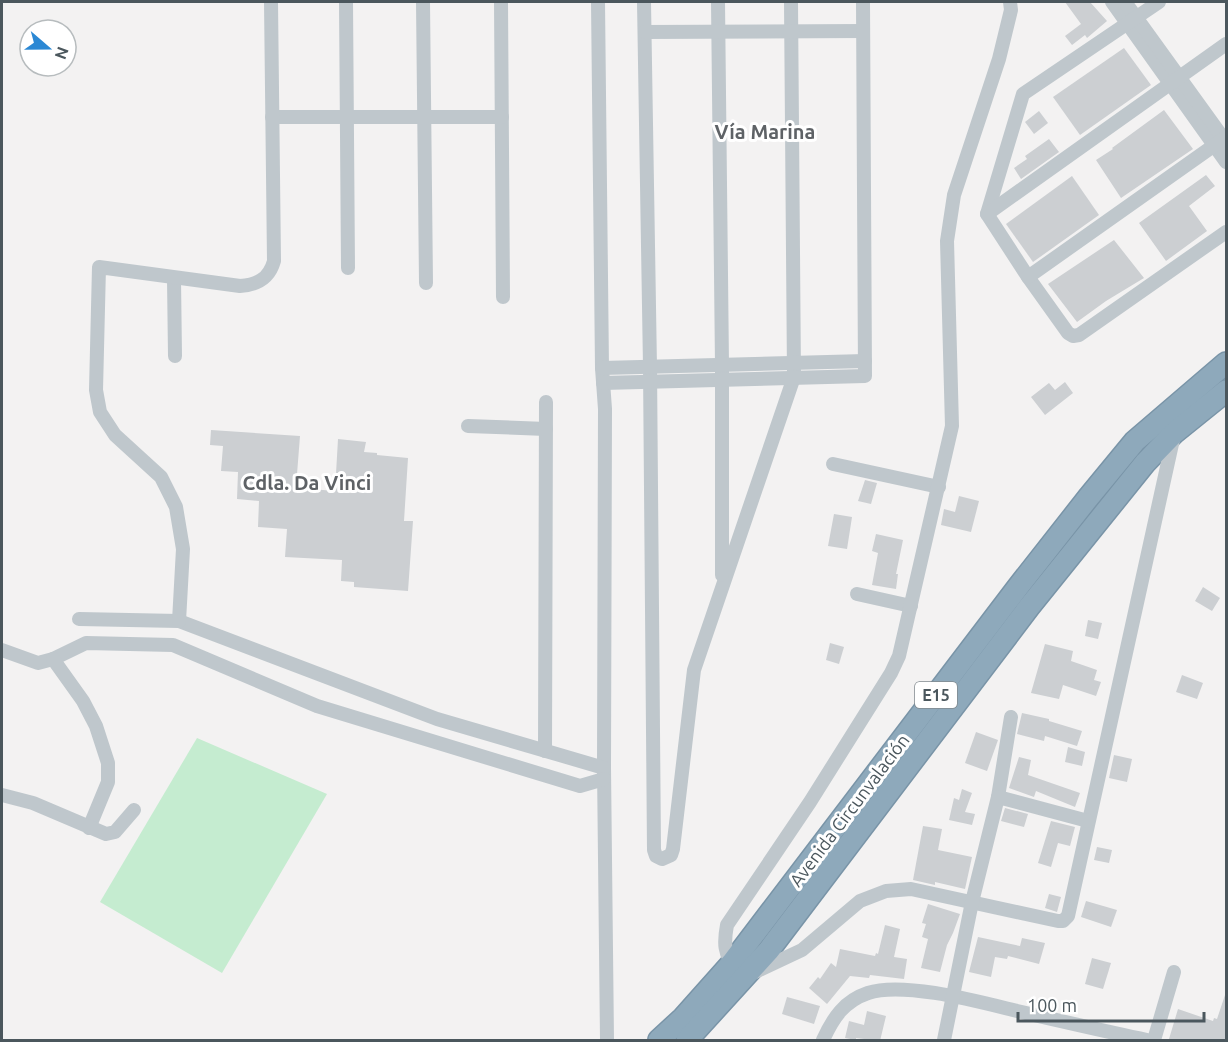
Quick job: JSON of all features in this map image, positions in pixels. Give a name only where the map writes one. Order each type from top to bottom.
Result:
[{"type":"highway","name":"Avenida Circunvalación","points":[[687,1041],[1018,587],[1094,490],[1135,441],[1227,363]]},
{"type":"highway","name":"Avenida Circunvalación","points":[[659,1041],[739,970],[807,901],[1029,607],[1138,471],[1174,433],[1227,391]]},
{"type":"street","points":[[179,621],[183,549],[176,507],[161,477],[115,435],[100,412],[96,390],[99,267],[174,279],[249,285],[263,279],[272,269],[274,261],[271,2]]},
{"type":"street","points":[[346,2],[348,268]]},
{"type":"street","points":[[423,2],[426,283]]},
{"type":"street","points":[[501,2],[503,297]]},
{"type":"street","points":[[598,2],[602,368],[605,409],[604,773],[607,1041]]},
{"type":"street","points":[[644,2],[654,850],[656,856],[662,859],[671,855],[673,849],[694,670],[793,386],[791,2]]},
{"type":"street","points":[[718,2],[722,586]]},
{"type":"street","points":[[603,382],[650,374],[794,371],[865,361],[863,2]]},
{"type":"street","points":[[1010,2],[1011,10],[999,59],[954,195],[947,241],[952,426],[896,664],[805,809],[727,925],[725,945],[739,970],[775,964],[802,950],[860,902],[886,891],[911,889],[1058,921],[1063,921],[1068,916],[1174,433]]},
{"type":"street","points":[[1112,2],[1133,21],[1175,80],[1223,141],[1227,162]]},
{"type":"street","points":[[1125,2],[1133,21]]},
{"type":"street","points":[[1159,2],[1023,94],[987,214],[1028,277],[1068,333],[1073,336],[1079,335],[1227,232]]},
{"type":"street","points":[[645,32],[863,32]]},
{"type":"street","points":[[987,214],[1227,45]]},
{"type":"street","points":[[272,117],[502,117]]},
{"type":"street","points":[[1028,277],[1223,141]]},
{"type":"street","points":[[174,279],[176,356]]},
{"type":"street","points":[[602,368],[650,374]]},
{"type":"street","points":[[545,751],[546,402]]},
{"type":"street","points":[[468,426],[546,429]]},
{"type":"street","points":[[833,464],[939,487]]},
{"type":"street","points":[[857,594],[911,606]]},
{"type":"street","points":[[79,619],[179,621],[438,719],[545,751],[604,773]]},
{"type":"street","points":[[2,650],[39,663],[53,659],[86,643],[173,645],[317,706],[580,786],[604,773]]},
{"type":"street","points":[[53,659],[83,701],[96,726],[108,763],[108,782],[89,828]]},
{"type":"street","points":[[944,1041],[972,902],[998,797],[1011,717]]},
{"type":"street","points":[[2,795],[33,803],[89,828],[111,834],[134,810]]},
{"type":"street","points":[[998,797],[1088,821]]},
{"type":"street","points":[[1154,1041],[1174,972]]},
{"type":"street","points":[[823,1041],[832,1021],[848,1002],[868,993],[888,988],[952,996],[1147,1041]]},
{"type":"green space","points":[[197,738],[327,794],[222,973],[100,902]]},
{"type":"building","points":[[1065,2],[1090,2],[1107,21],[1087,38],[1085,35],[1072,45],[1065,36],[1081,24]]},
{"type":"building","points":[[1124,48],[1151,85],[1080,135],[1053,97]]},
{"type":"building","points":[[1164,110],[1193,149],[1121,198],[1096,160]]},
{"type":"building","points":[[1039,111],[1048,123],[1034,134],[1025,122]]},
{"type":"building","points":[[1049,139],[1059,152],[1021,179],[1014,168],[1027,159],[1025,156]]},
{"type":"building","points":[[1206,175],[1215,186],[1189,206],[1207,231],[1166,261],[1139,223]]},
{"type":"building","points":[[1072,176],[1099,215],[1033,262],[1006,224]]},
{"type":"building","points":[[1114,240],[1144,278],[1077,322],[1048,284]]},
{"type":"building","points":[[1065,382],[1073,393],[1045,415],[1031,397],[1049,383],[1055,390]]},
{"type":"building","points":[[211,430],[300,436],[296,487],[335,491],[338,439],[366,442],[364,452],[408,458],[404,521],[413,521],[408,591],[354,587],[354,582],[341,581],[342,560],[285,557],[287,529],[258,527],[259,501],[237,499],[238,472],[221,471],[223,446],[210,445]]},
{"type":"building","points":[[865,480],[877,483],[871,504],[858,501]]},
{"type":"building","points":[[959,496],[979,501],[971,532],[941,525],[944,509],[955,512]]},
{"type":"building","points":[[834,514],[852,517],[847,549],[828,546]]},
{"type":"building","points":[[876,534],[903,540],[896,574],[898,574],[896,589],[872,585],[878,553],[872,551]]},
{"type":"building","points":[[1203,587],[1220,598],[1212,611],[1195,601]]},
{"type":"building","points":[[1088,620],[1102,623],[1098,639],[1085,636]]},
{"type":"building","points":[[830,643],[844,647],[839,664],[826,660]]},
{"type":"building","points":[[1045,644],[1073,651],[1071,661],[1097,670],[1094,680],[1101,682],[1096,696],[1063,685],[1059,699],[1031,693]]},
{"type":"building","points":[[1182,675],[1203,683],[1197,699],[1176,692]]},
{"type":"building","points":[[1022,713],[1049,719],[1049,721],[1082,731],[1077,746],[1045,736],[1044,741],[1017,734]]},
{"type":"building","points":[[976,732],[998,740],[987,771],[965,763]]},
{"type":"building","points":[[1068,747],[1085,752],[1082,766],[1065,762]]},
{"type":"building","points":[[1114,755],[1132,759],[1127,782],[1109,778]]},
{"type":"building","points":[[1019,757],[1031,760],[1028,775],[1080,793],[1075,807],[1036,791],[1034,797],[1009,788]]},
{"type":"building","points":[[962,789],[972,793],[965,812],[975,814],[972,825],[949,820],[954,798],[959,800]]},
{"type":"building","points":[[1005,808],[1028,814],[1024,827],[1001,821]]},
{"type":"building","points":[[1051,821],[1075,827],[1070,846],[1058,843],[1051,867],[1038,863]]},
{"type":"building","points":[[923,826],[942,829],[938,850],[972,857],[965,889],[913,880]]},
{"type":"building","points":[[1097,847],[1112,850],[1109,863],[1094,860]]},
{"type":"building","points":[[1049,894],[1061,897],[1057,912],[1045,908]]},
{"type":"building","points":[[1086,901],[1117,910],[1111,927],[1081,917]]},
{"type":"building","points":[[928,904],[960,914],[947,945],[940,972],[921,968],[928,939],[922,937],[926,924],[922,923]]},
{"type":"building","points":[[885,925],[900,929],[894,957],[907,959],[904,979],[870,975],[869,978],[850,976],[827,1004],[809,988],[818,977],[820,979],[831,963],[836,967],[840,949],[875,956],[876,953],[878,954]]},
{"type":"building","points":[[978,937],[1020,946],[1022,938],[1045,943],[1039,964],[1008,956],[1007,959],[995,957],[991,977],[969,972]]},
{"type":"building","points":[[1092,958],[1111,963],[1103,989],[1085,984]]},
{"type":"building","points":[[1225,995],[1227,995],[1225,1041],[1169,1039],[1178,1009],[1213,1021],[1214,1018],[1217,1019]]},
{"type":"building","points":[[787,997],[820,1006],[814,1024],[782,1014]]},
{"type":"building","points":[[867,1011],[886,1016],[880,1041],[845,1038],[849,1021],[864,1025]]},
{"type":"district","name":"Vía Marina","points":[[765,131]]},
{"type":"district","name":"Cdla. Da Vinci","points":[[307,482]]}]
